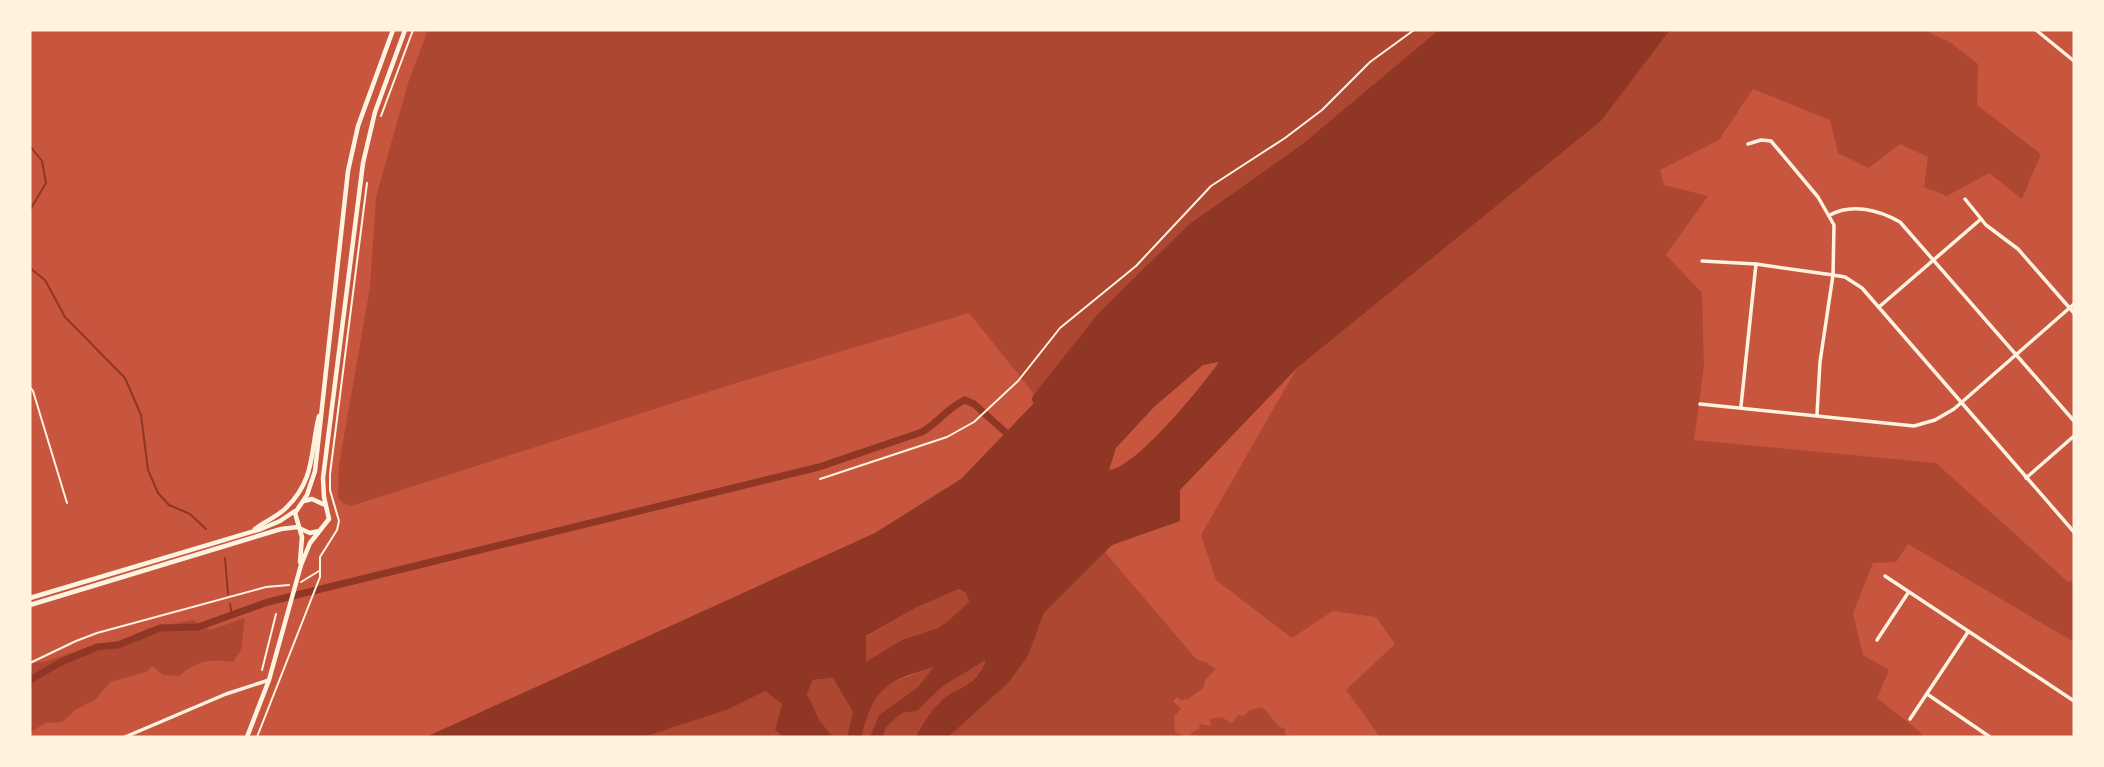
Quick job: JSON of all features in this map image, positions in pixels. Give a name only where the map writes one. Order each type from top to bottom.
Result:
[{"type":"main road","points":[[30,598],[280,521],[295,511],[302,502],[315,471],[352,150],[368,94],[393,30]]},
{"type":"main road","points":[[300,565],[310,543],[329,520],[323,478],[363,163],[375,112],[405,30]]},
{"type":"main road","points":[[254,529],[285,510],[305,484],[320,412]]},
{"type":"main road","points":[[302,502],[313,499],[325,506]]},
{"type":"main road","points":[[247,737],[269,680],[299,571],[299,528],[295,511]]},
{"type":"main road","points":[[30,605],[281,529],[299,528],[310,533],[320,531]]},
{"type":"street","points":[[2036,30],[2074,61]]},
{"type":"street","points":[[1748,144],[1761,140],[1772,141],[1830,215],[1834,226],[1833,275],[1817,414]]},
{"type":"street","points":[[1965,199],[1981,219],[2018,249],[2074,313]]},
{"type":"street","points":[[1830,215],[1840,209],[1873,210],[1900,222],[2074,421]]},
{"type":"street","points":[[1879,307],[1981,219]]},
{"type":"street","points":[[1702,261],[1756,264],[1845,277],[1862,288],[2074,532]]},
{"type":"street","points":[[1741,406],[1756,264]]},
{"type":"street","points":[[1700,404],[1741,406],[1914,426],[1944,416],[2017,356],[2074,304]]},
{"type":"street","points":[[2026,478],[2074,436]]},
{"type":"street","points":[[1885,576],[2074,701]]},
{"type":"street","points":[[1877,639],[1908,593]]},
{"type":"street","points":[[1910,719],[1968,632]]},
{"type":"street","points":[[125,737],[226,694],[269,680]]},
{"type":"street","points":[[1927,694],[1990,737]]},
{"type":"lane","points":[[30,387],[67,503]]},
{"type":"path","points":[[378,123],[413,30]]},
{"type":"path","points":[[820,480],[947,438],[974,422],[1018,381],[1060,328],[1087,303],[1136,266],[1211,186],[1322,110],[1370,62],[1414,30]]},
{"type":"path","points":[[257,737],[320,577],[320,556],[337,530],[339,522],[330,490],[330,474],[367,178]]},
{"type":"path","points":[[30,663],[97,633],[266,587],[287,586],[305,581],[319,571]]},
{"type":"path","points":[[262,670],[276,614]]},
{"type":"shaded area","points":[[428,30],[1448,30],[1306,149],[1193,229],[1104,316],[1038,399],[969,313],[733,384],[351,506],[338,498],[339,465],[370,287],[376,197],[409,80]]},
{"type":"shaded area","points":[[1448,30],[1670,30],[1601,121],[1297,368],[1180,490],[1180,521],[1112,545],[1044,613],[1028,656],[1008,683],[948,737],[916,737],[944,698],[977,677],[986,660],[943,686],[917,711],[902,713],[887,726],[882,737],[870,737],[879,715],[917,688],[934,667],[904,677],[884,689],[871,707],[862,737],[847,737],[853,712],[833,678],[813,680],[807,694],[820,721],[833,737],[783,737],[775,730],[782,704],[765,691],[729,709],[643,737],[426,737],[875,533],[961,479],[1038,399],[1104,316],[1193,229],[1306,149]],"holes":[[[1219,362],[1184,406],[1151,441],[1121,466],[1109,470],[1116,448],[1154,407],[1203,365]],[[959,589],[966,593],[969,602],[947,622],[938,628],[902,640],[866,662],[866,636],[917,607]]]},
{"type":"shaded area","points":[[1670,30],[1924,30],[1951,43],[1978,64],[1977,105],[2041,154],[2022,199],[1989,173],[1947,196],[1924,187],[1928,157],[1900,144],[1869,168],[1838,153],[1830,120],[1753,89],[1719,140],[1660,170],[1664,185],[1708,196],[1666,255],[1702,293],[1704,366],[1694,440],[1936,463],[2068,582],[2074,581],[2074,642],[1908,544],[1896,562],[1873,563],[1853,613],[1863,655],[1889,670],[1877,698],[1923,737],[1380,737],[1346,690],[1395,644],[1376,617],[1333,611],[1292,638],[1216,580],[1201,535],[1297,368],[1601,121]]},
{"type":"shaded area","points":[[1105,552],[1196,659],[1216,669],[1206,679],[1203,688],[1187,700],[1181,701],[1177,697],[1173,701],[1181,709],[1174,716],[1175,732],[1185,737],[948,737],[1028,656],[1044,613]]},
{"type":"shaded area","points":[[959,589],[966,593],[969,602],[947,622],[938,628],[902,640],[866,663],[866,637],[917,607]]},
{"type":"shaded area","points":[[245,618],[241,650],[233,662],[204,662],[179,676],[163,675],[152,666],[146,672],[110,682],[95,700],[75,710],[62,722],[46,723],[30,732],[30,664],[94,645],[120,641],[150,628],[193,620],[210,630]]},
{"type":"shaded area","points":[[986,660],[981,671],[962,690],[938,703],[916,737],[882,737],[887,726],[902,713],[917,711],[943,686]]},
{"type":"shaded area","points":[[935,666],[917,688],[879,715],[870,737],[862,737],[869,709],[884,686]]},
{"type":"shaded area","points":[[834,678],[853,712],[847,737],[833,737],[820,721],[807,694],[813,680]]},
{"type":"shaded area","points":[[765,691],[782,704],[775,730],[783,737],[643,737]]},
{"type":"shaded area","points":[[1262,707],[1285,729],[1285,734],[1291,737],[1189,737],[1199,729],[1200,724],[1211,726],[1210,719],[1222,717],[1230,723],[1238,715],[1244,716],[1250,710]]},
{"type":"waterway","points":[[1038,399],[1104,316],[1193,229],[1306,149],[1448,30]]},
{"type":"waterway","points":[[30,146],[42,161],[46,183],[30,210]]},
{"type":"waterway","points":[[30,268],[45,280],[65,317],[125,378],[141,415],[148,470],[158,493],[169,505],[190,514],[206,529]]},
{"type":"waterway","points":[[30,680],[61,662],[97,647],[118,645],[160,628],[198,627],[268,602],[819,467],[922,432],[965,400],[974,404],[1013,439]]},
{"type":"waterway","points":[[225,558],[228,594]]},
{"type":"waterway","points":[[230,604],[232,615]]}]
